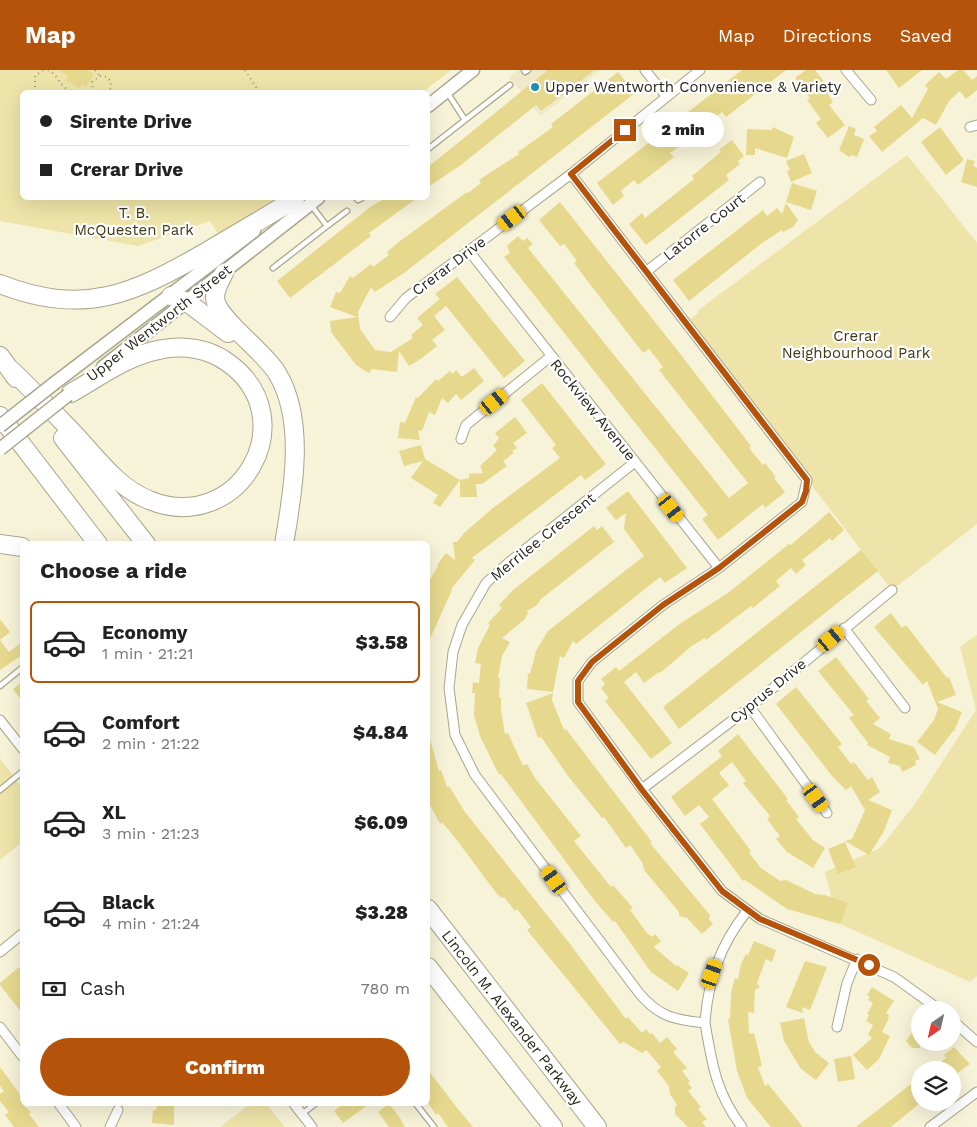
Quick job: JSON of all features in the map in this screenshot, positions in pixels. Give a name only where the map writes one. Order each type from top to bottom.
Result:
[{"type":"highway","points":[[0,284],[37,295],[63,299],[94,298],[129,291],[172,272],[305,200]]},
{"type":"highway","points":[[224,273],[216,292],[218,308],[229,322],[258,349],[277,373],[285,388],[295,446],[294,473],[284,541]]},
{"type":"highway","points":[[179,299],[221,327],[250,353],[273,383],[292,421]]},
{"type":"highway","points":[[4,362],[119,481],[147,500],[162,506],[194,507],[220,498],[242,481],[258,454],[261,441],[262,416],[254,391],[235,367],[210,352],[178,347],[150,352],[70,394]]},
{"type":"highway","points":[[4,362],[144,541]]},
{"type":"highway","points":[[0,416],[96,541]]},
{"type":"highway","points":[[0,426],[29,454]]},
{"type":"highway","points":[[0,544],[20,547]]},
{"type":"highway","name":"Lincoln M. Alexander Parkway","points":[[430,912],[597,1127]]},
{"type":"highway","points":[[430,970],[553,1127]]},
{"type":"main road","points":[[430,104],[473,70]]},
{"type":"main road","name":"Upper Wentworth Street","points":[[0,426],[56,382],[179,299],[224,273],[305,200]]},
{"type":"main road","name":"Upper Wentworth Street","points":[[0,449],[70,394],[179,299],[305,200]]},
{"type":"street","points":[[645,70],[666,96]]},
{"type":"street","name":"Crerar Drive","points":[[390,317],[406,298],[571,174],[700,70]]},
{"type":"street","points":[[846,70],[871,100]]},
{"type":"street","points":[[571,174],[807,480],[802,502],[719,568],[663,605],[592,662],[578,681],[578,702],[642,790],[722,891],[747,911],[779,928],[857,959],[894,977],[927,1001]]},
{"type":"street","name":"Latorre Court","points":[[647,271],[760,182]]},
{"type":"street","name":"Rockview Avenue","points":[[469,251],[550,357],[719,568]]},
{"type":"street","points":[[461,439],[466,425],[550,357]]},
{"type":"street","name":"Merrilee Crescent","points":[[635,462],[508,563],[486,583],[462,625],[453,652],[449,688],[455,736],[475,775],[639,993],[651,1006],[668,1016],[679,1021],[705,1024]]},
{"type":"street","name":"Cyprus Drive","points":[[642,790],[750,708],[892,590]]},
{"type":"street","points":[[844,628],[905,708]]},
{"type":"street","points":[[750,708],[827,813]]},
{"type":"street","points":[[0,720],[20,745]]},
{"type":"street","points":[[742,1127],[732,1114],[713,1072],[705,1024],[708,988],[716,961],[729,935],[747,911]]},
{"type":"street","points":[[0,952],[20,936]]},
{"type":"street","points":[[838,1027],[847,983],[857,959]]},
{"type":"street","points":[[0,1027],[20,1053]]},
{"type":"street","points":[[961,1028],[977,1042]]},
{"type":"street","points":[[930,1127],[977,1092]]},
{"type":"street","points":[[60,1106],[76,1127]]},
{"type":"street","points":[[296,1106],[312,1127]]},
{"type":"street","points":[[110,1127],[118,1110]]},
{"type":"lane","points":[[524,70],[526,72],[528,70]]},
{"type":"lane","points":[[430,147],[510,84]]},
{"type":"lane","points":[[446,91],[465,120]]},
{"type":"lane","points":[[305,200],[327,226]]},
{"type":"lane","points":[[273,268],[346,211]]},
{"type":"lane","points":[[0,686],[20,670]]},
{"type":"lane","points":[[0,790],[20,774]]},
{"type":"lane","points":[[302,1114],[312,1106]]},
{"type":"lane","points":[[418,1106],[434,1127]]},
{"type":"path","points":[[35,90],[34,79],[39,71],[44,70]]},
{"type":"path","points":[[48,70],[54,74],[61,86],[68,90]]},
{"type":"path","points":[[95,70],[100,76],[110,80],[112,90]]},
{"type":"path","points":[[245,70],[257,90]]},
{"type":"path","points":[[93,90],[92,82],[100,76]]},
{"type":"shaded area","points":[[518,70],[600,70],[541,116],[509,77]]},
{"type":"green space","name":"T. B. McQuesten Park","points":[[0,70],[451,70],[426,90],[20,90],[20,200],[282,200],[220,237],[210,221],[138,246],[0,221]]},
{"type":"green space","name":"Crerar Neighbourhood Park","points":[[907,155],[977,243],[977,524],[892,590],[686,322],[698,313],[697,311]]},
{"type":"green space","points":[[977,635],[977,976],[970,982],[838,923],[825,872],[880,848],[915,804],[976,710],[960,647]]},
{"type":"green space","points":[[0,758],[20,785],[20,844],[0,860]]},
{"type":"green space","points":[[247,1106],[268,1106],[285,1127],[220,1127]]},
{"type":"building","points":[[58,70],[87,70],[94,74],[86,86],[82,84],[79,88],[66,80],[68,76]]},
{"type":"building","points":[[548,70],[595,70],[541,111],[536,105],[461,165],[430,186],[430,165]]},
{"type":"building","points":[[742,70],[786,70],[726,117],[722,112],[707,124],[711,129],[688,146],[685,142],[670,153],[674,157],[638,185],[634,180],[621,191],[624,196],[613,205],[597,183]]},
{"type":"building","points":[[806,70],[815,70],[831,91],[828,94],[833,102],[829,105],[845,125],[828,138],[816,123],[821,119],[807,100],[810,98],[795,78]]},
{"type":"building","points":[[886,70],[922,70],[899,88]]},
{"type":"building","points":[[958,70],[963,70],[972,80],[977,76],[977,90],[966,99],[960,91],[949,101],[936,125],[923,118],[882,152],[869,136],[877,131],[874,127],[901,105],[912,118],[928,89],[925,85],[939,72],[946,79]]},
{"type":"building","points":[[618,72],[635,93],[404,273],[375,292],[371,287],[358,312],[360,329],[375,350],[391,352],[413,338],[411,335],[423,325],[417,318],[440,299],[435,294],[457,277],[525,361],[504,378],[446,306],[434,316],[445,330],[432,340],[437,346],[422,358],[409,366],[399,351],[397,372],[372,369],[369,373],[356,365],[331,332],[330,321],[357,317],[330,307],[336,292],[340,293],[350,276],[353,278],[371,264],[373,267],[389,255],[387,252],[400,241],[481,183],[479,180],[519,154],[518,152],[553,127],[551,124]]},
{"type":"building","points":[[849,126],[856,129],[854,135],[864,139],[857,157],[852,155],[849,157],[839,150]]},
{"type":"building","points":[[773,127],[794,137],[787,158],[755,148],[755,155],[746,155],[747,129],[772,130]]},
{"type":"building","points":[[940,127],[964,160],[946,175],[921,142]]},
{"type":"building","points":[[732,140],[744,156],[738,161],[740,164],[726,175],[729,180],[646,245],[629,224],[642,213],[645,218],[694,179],[692,176],[721,152],[719,150]]},
{"type":"building","points":[[804,154],[812,173],[791,182],[787,171],[790,170],[786,161]]},
{"type":"building","points":[[967,159],[975,161],[973,166],[977,168],[977,187],[961,182]]},
{"type":"building","points":[[792,183],[817,191],[811,210],[786,202]]},
{"type":"building","points":[[382,200],[414,200],[369,233],[371,236],[290,298],[277,281],[370,207]]},
{"type":"building","points":[[560,202],[751,446],[749,448],[776,477],[774,478],[785,492],[765,508],[763,504],[718,540],[702,519],[708,515],[504,257],[510,253],[507,246],[518,236],[523,241],[527,238],[533,244],[528,248],[729,498],[748,483],[659,370],[663,367],[649,349],[643,353],[574,263],[577,261],[564,244],[560,246],[539,220]]},
{"type":"building","points":[[786,203],[798,220],[793,227],[783,232],[782,230],[762,243],[689,301],[673,280],[763,210],[767,216],[777,208],[782,214]]},
{"type":"building","points":[[474,368],[484,381],[461,400],[456,394],[448,403],[442,398],[435,415],[429,412],[422,431],[418,430],[420,440],[398,438],[400,422],[405,423],[416,397],[418,398],[436,379],[438,381],[450,371],[452,374],[456,370],[462,377]]},
{"type":"building","points":[[542,383],[606,464],[585,480],[581,475],[472,558],[475,560],[451,589],[430,639],[430,580],[437,565],[446,553],[455,560],[453,542],[457,542],[465,532],[493,508],[560,458],[552,448],[556,445],[521,400]]},
{"type":"building","points":[[515,417],[527,433],[513,443],[517,448],[512,451],[514,453],[503,461],[507,466],[482,484],[476,484],[477,497],[460,497],[460,480],[469,478],[469,474],[483,473],[480,466],[497,450],[493,446],[499,438],[495,433]]},
{"type":"building","points":[[421,445],[425,459],[460,480],[440,507],[433,503],[438,495],[411,478],[423,461],[404,466],[399,451]]},
{"type":"building","points":[[628,491],[687,568],[665,583],[660,577],[576,644],[573,641],[564,658],[560,656],[553,692],[527,689],[528,673],[530,674],[536,651],[548,631],[644,556],[624,529],[626,513],[616,520],[606,508]]},
{"type":"building","points":[[829,512],[844,530],[832,541],[830,538],[802,560],[806,565],[796,574],[791,568],[776,581],[780,586],[753,608],[751,606],[706,640],[705,638],[693,645],[660,673],[644,683],[636,672],[624,682],[672,743],[651,759],[605,701],[609,698],[601,688],[605,684],[601,679],[616,667],[619,671],[681,623],[728,593],[789,544],[791,545]]},
{"type":"building","points":[[594,526],[597,530],[602,526],[614,542],[541,599],[537,605],[527,611],[525,619],[502,638],[510,642],[502,656],[498,678],[500,678],[499,697],[501,698],[505,734],[508,733],[523,766],[527,764],[535,778],[581,836],[574,841],[611,887],[613,885],[633,908],[630,910],[647,933],[652,937],[655,934],[661,941],[654,947],[676,966],[689,973],[678,991],[651,972],[615,921],[613,922],[594,900],[501,774],[499,775],[480,736],[474,715],[475,693],[472,693],[473,682],[479,683],[481,664],[475,663],[478,648],[490,625],[488,623],[502,608],[499,605],[513,590]]},
{"type":"building","points":[[861,550],[878,571],[679,729],[663,707]]},
{"type":"building","points":[[891,613],[902,628],[906,625],[947,678],[949,677],[956,695],[937,702],[962,712],[954,732],[935,755],[917,742],[934,720],[938,709],[927,681],[923,685],[874,627]]},
{"type":"building","points":[[0,619],[10,632],[0,640]]},
{"type":"building","points":[[0,640],[9,652],[20,644],[20,656],[0,670]]},
{"type":"building","points":[[836,657],[869,699],[866,701],[880,718],[873,724],[891,734],[889,739],[914,747],[920,759],[915,761],[916,765],[902,772],[900,766],[888,763],[890,757],[867,745],[868,743],[849,718],[854,715],[818,671]]},
{"type":"building","points":[[20,684],[20,698],[13,689]]},
{"type":"building","points":[[796,687],[842,744],[838,747],[851,764],[854,762],[868,780],[872,777],[880,792],[868,800],[892,810],[884,831],[869,855],[845,841],[852,839],[865,810],[851,786],[846,790],[832,776],[776,704]]},
{"type":"building","points":[[553,693],[552,700],[564,730],[566,729],[652,842],[650,843],[710,915],[709,919],[713,924],[702,934],[687,918],[679,916],[679,912],[644,870],[642,862],[630,845],[626,848],[604,817],[602,818],[568,776],[541,737],[538,738],[526,703]]},
{"type":"building","points":[[738,734],[788,799],[786,800],[799,817],[796,819],[813,840],[825,848],[813,868],[787,852],[776,839],[780,836],[767,819],[770,816],[743,783],[746,781],[732,762],[719,773],[729,785],[712,799],[751,851],[749,853],[761,868],[780,881],[786,880],[815,894],[825,895],[848,903],[840,924],[787,909],[745,880],[743,881],[700,824],[709,817],[699,805],[685,816],[671,797],[722,756],[718,751]]},
{"type":"building","points":[[430,739],[439,771],[441,770],[447,787],[449,786],[465,812],[570,944],[626,1019],[628,1017],[642,1033],[646,1029],[650,1034],[652,1033],[660,1043],[667,1037],[677,1049],[673,1052],[687,1068],[682,1071],[690,1081],[688,1083],[692,1088],[688,1091],[701,1107],[698,1109],[707,1119],[702,1122],[706,1127],[688,1127],[675,1114],[675,1107],[677,1105],[670,1094],[669,1086],[657,1071],[661,1067],[646,1050],[642,1053],[624,1042],[620,1044],[527,930],[531,927],[517,909],[515,911],[504,897],[502,898],[497,894],[456,839],[442,822],[440,824],[430,805]]},
{"type":"building","points":[[845,842],[856,867],[838,874],[828,849]]},
{"type":"building","points":[[754,941],[776,950],[772,962],[766,959],[757,983],[760,987],[755,990],[754,1013],[748,1012],[749,1034],[754,1033],[762,1066],[758,1067],[765,1086],[768,1084],[803,1127],[771,1127],[747,1098],[737,1071],[728,1019],[730,1019],[731,993],[735,978],[738,979],[741,964],[746,954],[748,955]]},
{"type":"building","points":[[805,961],[827,967],[810,1010],[802,1007],[803,1013],[786,1007]]},
{"type":"building","points":[[19,967],[20,1010],[0,985]]},
{"type":"building","points":[[872,987],[894,1001],[886,1013],[889,1015],[888,1020],[882,1032],[890,1036],[879,1059],[867,1070],[853,1055],[872,1038],[868,1035],[873,1025],[866,1021],[869,1015],[867,1014],[873,1003],[868,1000],[870,997],[867,995]]},
{"type":"building","points":[[804,1018],[809,1042],[815,1052],[829,1063],[816,1080],[801,1069],[784,1041],[780,1023]]},
{"type":"building","points":[[911,1034],[911,1047],[906,1041]]},
{"type":"building","points":[[949,1051],[958,1051],[970,1064],[961,1070],[961,1061],[942,1061],[946,1058],[944,1055]]},
{"type":"building","points":[[851,1056],[855,1079],[838,1082],[834,1059]]},
{"type":"building","points":[[0,1067],[20,1094],[20,1106],[24,1106],[31,1112],[29,1114],[39,1127],[14,1127],[5,1115],[9,1112],[0,1101],[0,1094],[4,1091],[0,1086]]},
{"type":"building","points":[[430,1073],[473,1127],[448,1127],[438,1113],[436,1115],[430,1106]]},
{"type":"building","points":[[911,1084],[911,1110],[891,1127],[856,1127]]},
{"type":"building","points":[[157,1106],[174,1106],[174,1125],[152,1123],[153,1110],[156,1110]]},
{"type":"building","points":[[340,1106],[366,1106],[343,1123],[334,1111]]},
{"type":"building","points":[[386,1106],[391,1106],[405,1127],[389,1127],[378,1112]]},
{"type":"place","name":"Upper Wentworth Convenience & Variety","points":[[535,87]]},
{"type":"route","points":[[625,130],[571,174],[807,480],[802,502],[719,568],[663,605],[592,662],[578,681],[578,702],[642,790],[722,891],[760,919],[869,965]]}]
